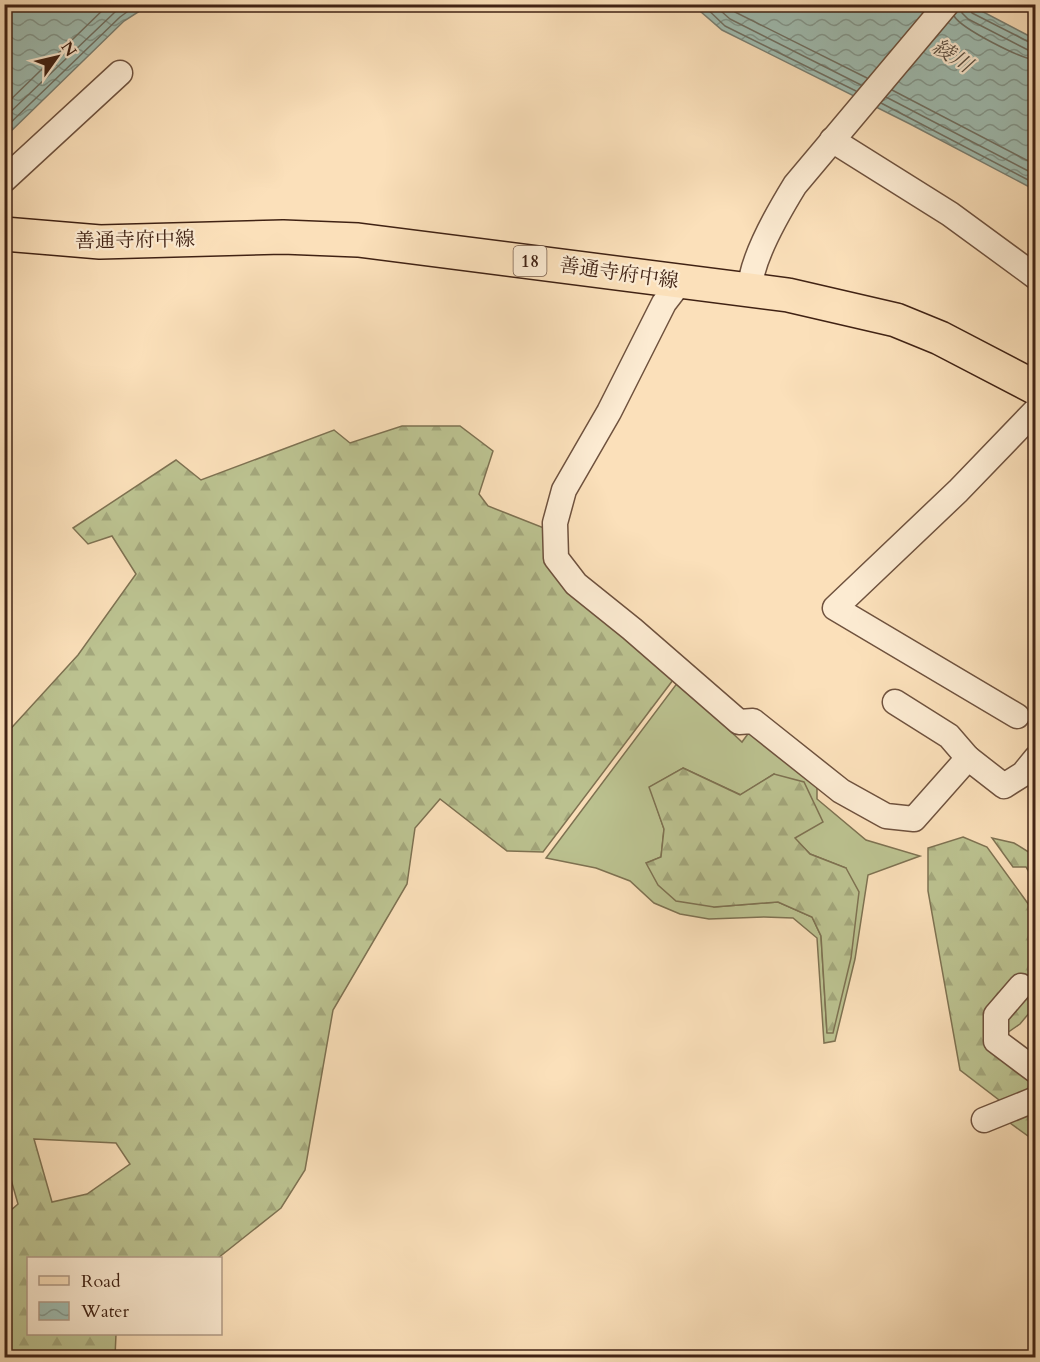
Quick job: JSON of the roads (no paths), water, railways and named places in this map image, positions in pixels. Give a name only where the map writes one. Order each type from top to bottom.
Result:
[{"type":"main road","name":"善通寺府中線","points":[[4,234],[100,243],[283,237],[357,240],[788,294],[896,320],[940,338],[1035,388]]},
{"type":"street","points":[[750,290],[750,278],[775,216],[795,185],[946,4]]},
{"type":"street","points":[[4,180],[120,73]]},
{"type":"street","points":[[835,138],[950,214],[1035,277]]},
{"type":"street","points":[[681,281],[664,303],[609,412],[564,490],[555,523],[556,558],[576,584],[632,629],[739,723],[753,721],[841,791],[886,816],[914,819],[968,758]]},
{"type":"street","points":[[1017,716],[835,608],[958,491],[1035,410]]},
{"type":"street","points":[[896,702],[949,736],[968,758],[1004,786],[1031,772]]},
{"type":"street","points":[[1022,986],[996,1015],[996,1041],[1035,1071]]},
{"type":"street","points":[[984,1120],[1035,1099]]},
{"type":"water","points":[[5,4],[149,5],[124,21],[5,137]]},
{"type":"water","name":"綾川","points":[[693,5],[970,5],[1035,39],[1035,190],[910,124],[722,30]]}]
